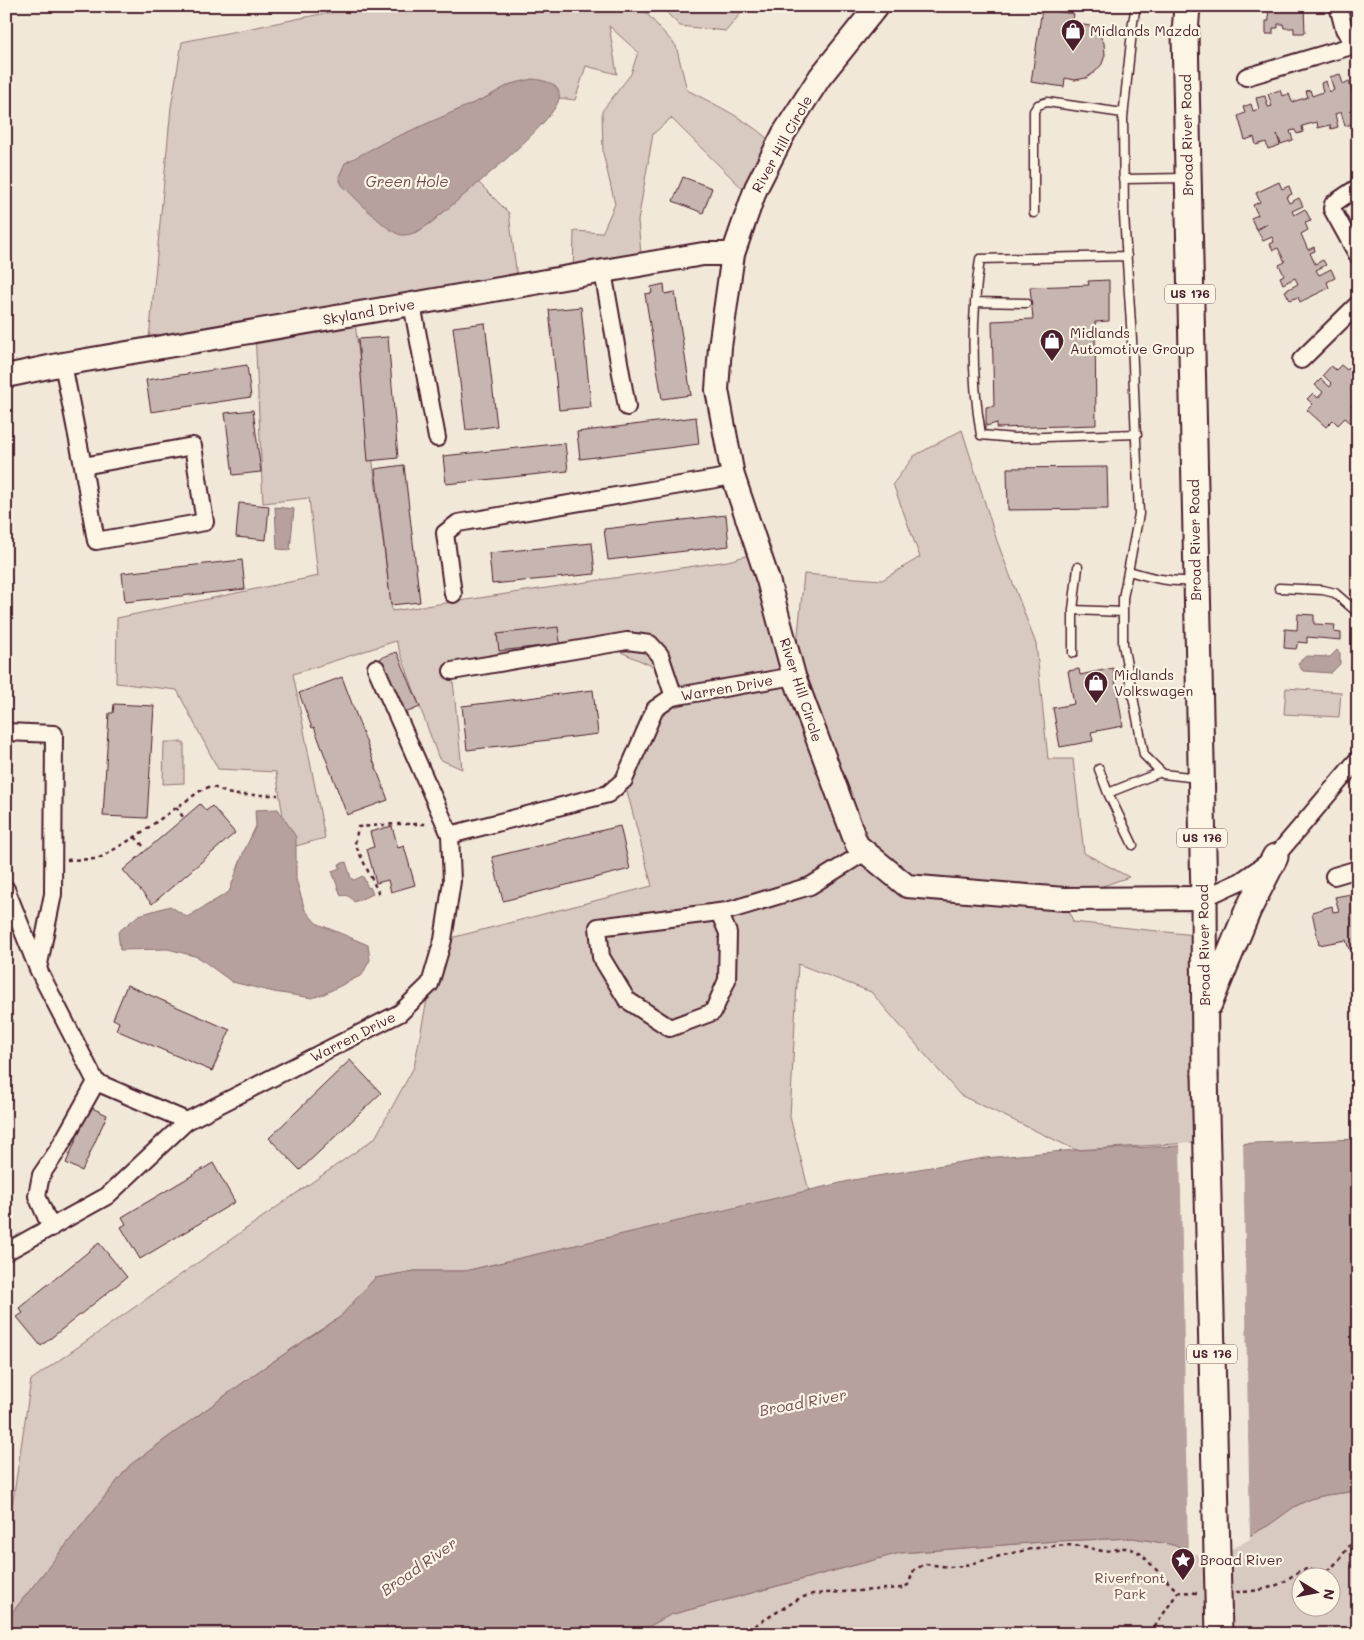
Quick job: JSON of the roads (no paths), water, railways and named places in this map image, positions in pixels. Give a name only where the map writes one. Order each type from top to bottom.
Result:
[{"type":"main road","name":"Broad River Road","points":[[1186,6],[1196,581],[1204,898],[1205,1074],[1219,1634]]},
{"type":"main road","points":[[1205,1013],[1248,910],[1275,857]]},
{"type":"street","name":"River Hill Circle","points":[[877,6],[820,77],[784,133],[756,188],[733,254],[720,347],[717,390],[733,476],[768,580],[794,676],[857,845],[907,886],[1064,899],[1204,898],[1241,881],[1275,857],[1321,800],[1358,759]]},
{"type":"street","points":[[1246,77],[1356,47],[1344,30],[1338,6]]},
{"type":"street","points":[[1358,187],[1333,204],[1332,209],[1358,256]]},
{"type":"street","name":"Skyland Drive","points":[[6,376],[63,364],[703,254],[733,254]]},
{"type":"street","points":[[603,272],[626,407]]},
{"type":"street","points":[[412,304],[437,438]]},
{"type":"street","points":[[1301,360],[1358,304]]},
{"type":"street","points":[[63,364],[96,541],[205,522],[193,446],[83,466]]},
{"type":"street","points":[[453,594],[445,533],[458,523],[733,476]]},
{"type":"street","points":[[452,671],[627,641],[650,644],[660,654],[674,696]]},
{"type":"street","name":"Warren Drive","points":[[6,1252],[107,1196],[187,1121],[400,1013],[430,984],[443,940],[452,881],[448,830],[376,668]]},
{"type":"street","name":"Warren Drive","points":[[448,830],[608,794],[624,780],[655,709],[674,696],[794,676]]},
{"type":"street","points":[[6,732],[54,734],[53,894],[38,969]]},
{"type":"street","points":[[720,912],[728,933],[727,980],[714,1012],[670,1028],[627,1000],[601,957],[598,927],[720,912],[728,912],[810,886],[866,852]]},
{"type":"street","points":[[1334,876],[1358,869]]},
{"type":"street","points":[[6,889],[38,969],[96,1082],[187,1121]]},
{"type":"street","points":[[51,1228],[37,1196],[41,1175],[58,1150],[96,1082]]},
{"type":"lane","points":[[1136,6],[1123,113],[1123,179],[1137,434],[1139,514],[1123,598],[1123,644],[1144,755],[1163,774],[1201,778]]},
{"type":"lane","points":[[1034,213],[1034,111],[1038,105],[1047,102],[1123,113]]},
{"type":"lane","points":[[1123,179],[1188,178]]},
{"type":"lane","points":[[1127,256],[980,259],[972,347],[976,403],[981,435],[1014,438],[1137,434]]},
{"type":"lane","points":[[975,302],[1026,303]]},
{"type":"lane","points":[[1073,653],[1073,610],[1078,567]]},
{"type":"lane","points":[[1129,571],[1172,582],[1196,581]]},
{"type":"lane","points":[[1279,588],[1323,590],[1335,593],[1358,613]]},
{"type":"lane","points":[[1073,610],[1123,612]]},
{"type":"lane","points":[[1099,769],[1108,793],[1133,845]]},
{"type":"lane","points":[[1108,793],[1161,772]]},
{"type":"water","name":"Green Hole","points":[[532,79],[551,83],[558,89],[559,99],[553,111],[523,144],[419,231],[407,235],[397,234],[381,222],[342,185],[339,177],[345,163],[385,142],[487,97],[511,84]]},
{"type":"water","points":[[275,507],[294,509],[290,550],[277,549]]},
{"type":"water","points":[[1337,650],[1340,653],[1340,664],[1331,673],[1303,671],[1299,666],[1298,663],[1306,656],[1330,657]]},
{"type":"water","points":[[278,809],[296,837],[296,879],[305,910],[316,923],[368,945],[370,960],[362,975],[312,998],[274,992],[232,982],[198,957],[168,949],[120,950],[118,932],[139,915],[170,906],[187,917],[229,892],[244,851],[256,826],[255,810]]},
{"type":"water","points":[[346,862],[351,878],[354,880],[363,876],[373,894],[354,902],[348,896],[341,896],[332,871],[340,868],[339,864]]},
{"type":"water","points":[[1358,1139],[1358,1491],[1310,1499],[1294,1507],[1269,1525],[1227,1548],[1196,1552],[1169,1544],[1133,1538],[1056,1541],[900,1553],[670,1615],[635,1634],[6,1634],[6,1620],[130,1465],[259,1371],[340,1317],[375,1278],[415,1271],[465,1271],[853,1180],[985,1158],[1076,1150]]},
{"type":"place","name":"Midlands Mazda","points":[[1073,52]]},
{"type":"place","name":"Midlands Automotive Group","points":[[1052,362]]},
{"type":"place","name":"Midlands Volkswagen","points":[[1096,704]]},
{"type":"place","name":"Broad River","points":[[1183,1581]]},
{"type":"park label","name":"Riverfront Park","points":[[1130,1586]]}]
